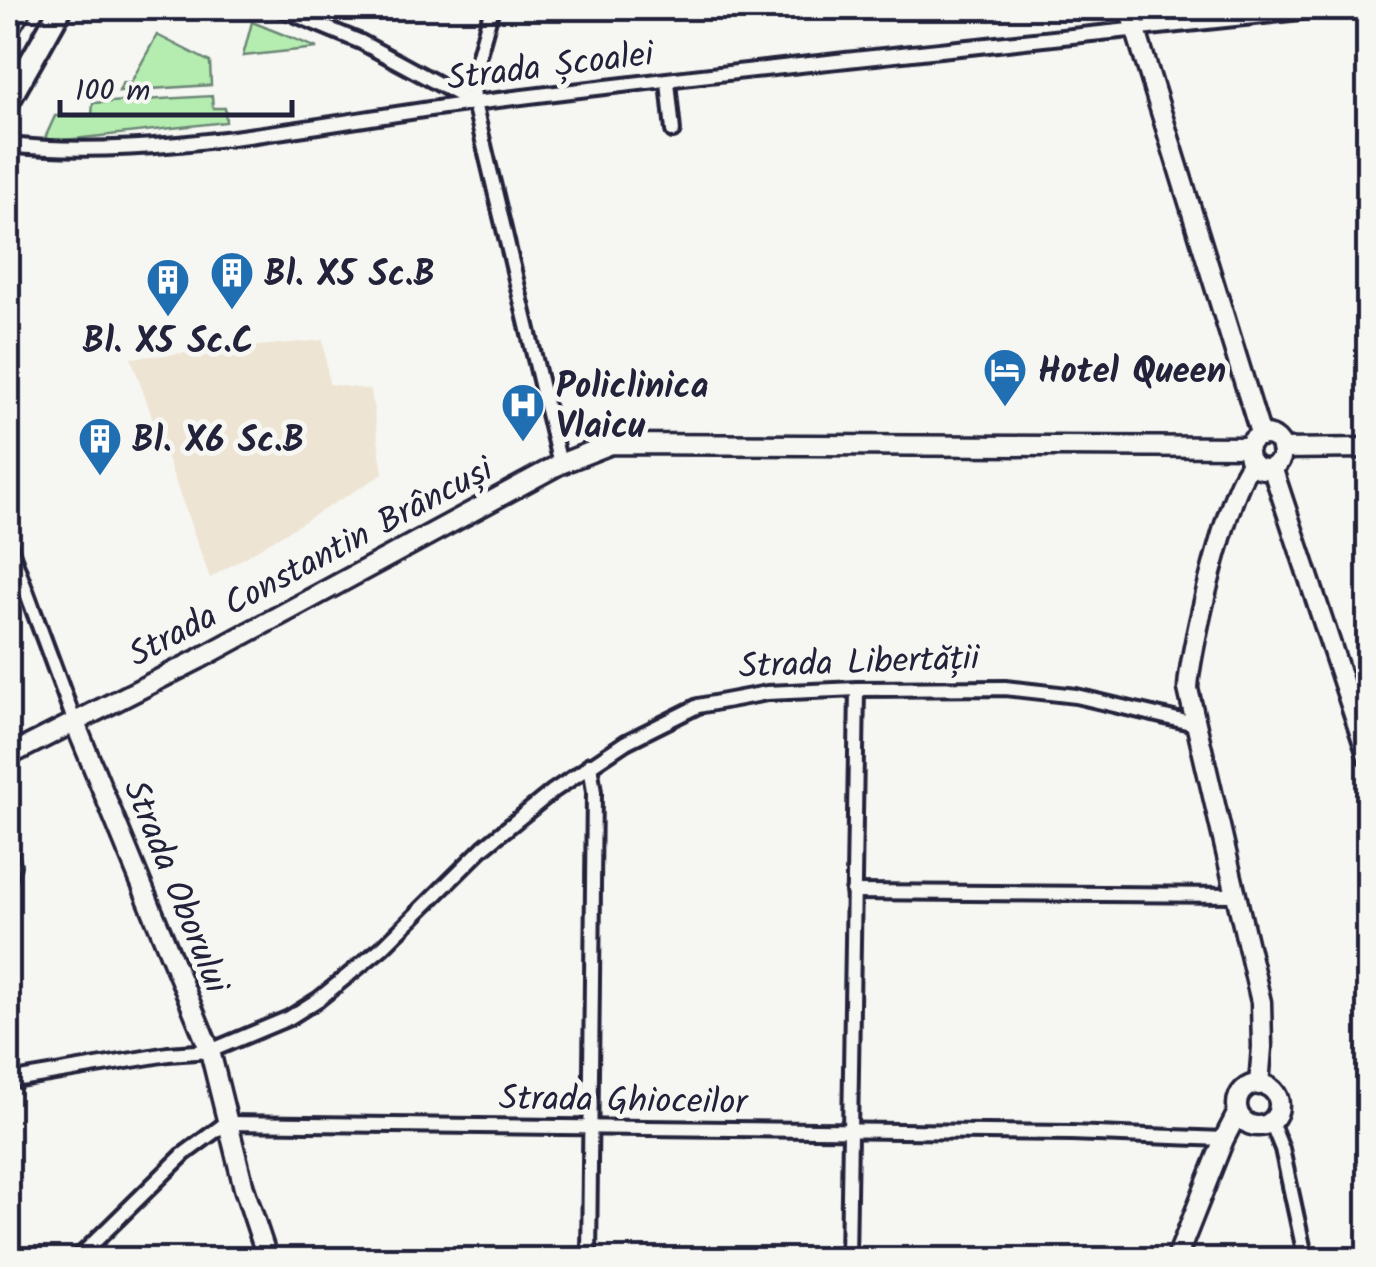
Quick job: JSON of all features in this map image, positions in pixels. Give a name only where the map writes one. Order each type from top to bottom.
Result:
[{"type":"main road","points":[[8,102],[61,8]]},
{"type":"street","points":[[279,8],[360,42],[474,103]]},
{"type":"street","points":[[492,8],[472,76],[474,103],[560,464]]},
{"type":"street","points":[[1130,8],[1254,449],[1238,485],[1192,648],[1188,689],[1261,1002],[1259,1084]]},
{"type":"street","name":"Strada Școalei","points":[[8,145],[47,149],[134,146],[231,137],[474,103],[1338,8]]},
{"type":"street","points":[[668,82],[673,131]]},
{"type":"street","points":[[1254,449],[1276,440],[1281,449],[1280,460],[1272,468],[1368,757]]},
{"type":"street","name":"Strada Constantin Brâncuși","points":[[8,756],[560,464],[610,444],[1254,449],[1261,469],[1272,468]]},
{"type":"street","points":[[1281,449],[1368,448]]},
{"type":"street","name":"Strada Oborului","points":[[8,542],[75,723],[210,1051],[226,1123],[268,1260]]},
{"type":"street","points":[[848,1260],[857,688]]},
{"type":"street","name":"Strada Libertății","points":[[8,1081],[168,1054],[210,1051],[289,1018],[319,999],[394,937],[507,827],[590,764],[679,714],[719,700],[857,688],[1030,689],[1194,724]]},
{"type":"street","points":[[589,1260],[594,792],[590,764]]},
{"type":"street","points":[[8,846],[14,866],[8,881]]},
{"type":"street","points":[[853,892],[1237,895]]},
{"type":"street","points":[[1176,1260],[1238,1112],[1241,1093],[1259,1084]]},
{"type":"street","points":[[1238,1112],[1252,1126],[1271,1122],[1278,1102],[1272,1090],[1259,1084]]},
{"type":"street","points":[[1271,1122],[1282,1149],[1306,1260]]},
{"type":"street","points":[[76,1260],[204,1136],[226,1123]]},
{"type":"street","name":"Strada Ghioceilor","points":[[226,1123],[850,1130],[1224,1139]]},
{"type":"shaded area","points":[[323,340],[329,384],[371,390],[383,474],[210,578],[131,358]]},
{"type":"green space","points":[[252,22],[317,48],[243,56]]},
{"type":"green space","points":[[157,35],[210,62],[211,85],[119,91],[123,82],[130,84]]},
{"type":"green space","points":[[212,96],[213,108],[225,108],[226,122],[56,141],[45,138],[55,116],[92,115],[93,103]]},
{"type":"tram line","points":[[8,52],[34,8]]},
{"type":"place","name":"Bl. X5 Sc.B","points":[[232,311]]},
{"type":"place","name":"Bl. X5 Sc.C","points":[[168,318]]},
{"type":"place","name":"Hotel Queen","points":[[1005,408]]},
{"type":"place","name":"Policlinica Vlaicu","points":[[523,443]]},
{"type":"place","name":"Bl. X6 Sc.B","points":[[100,477]]}]
